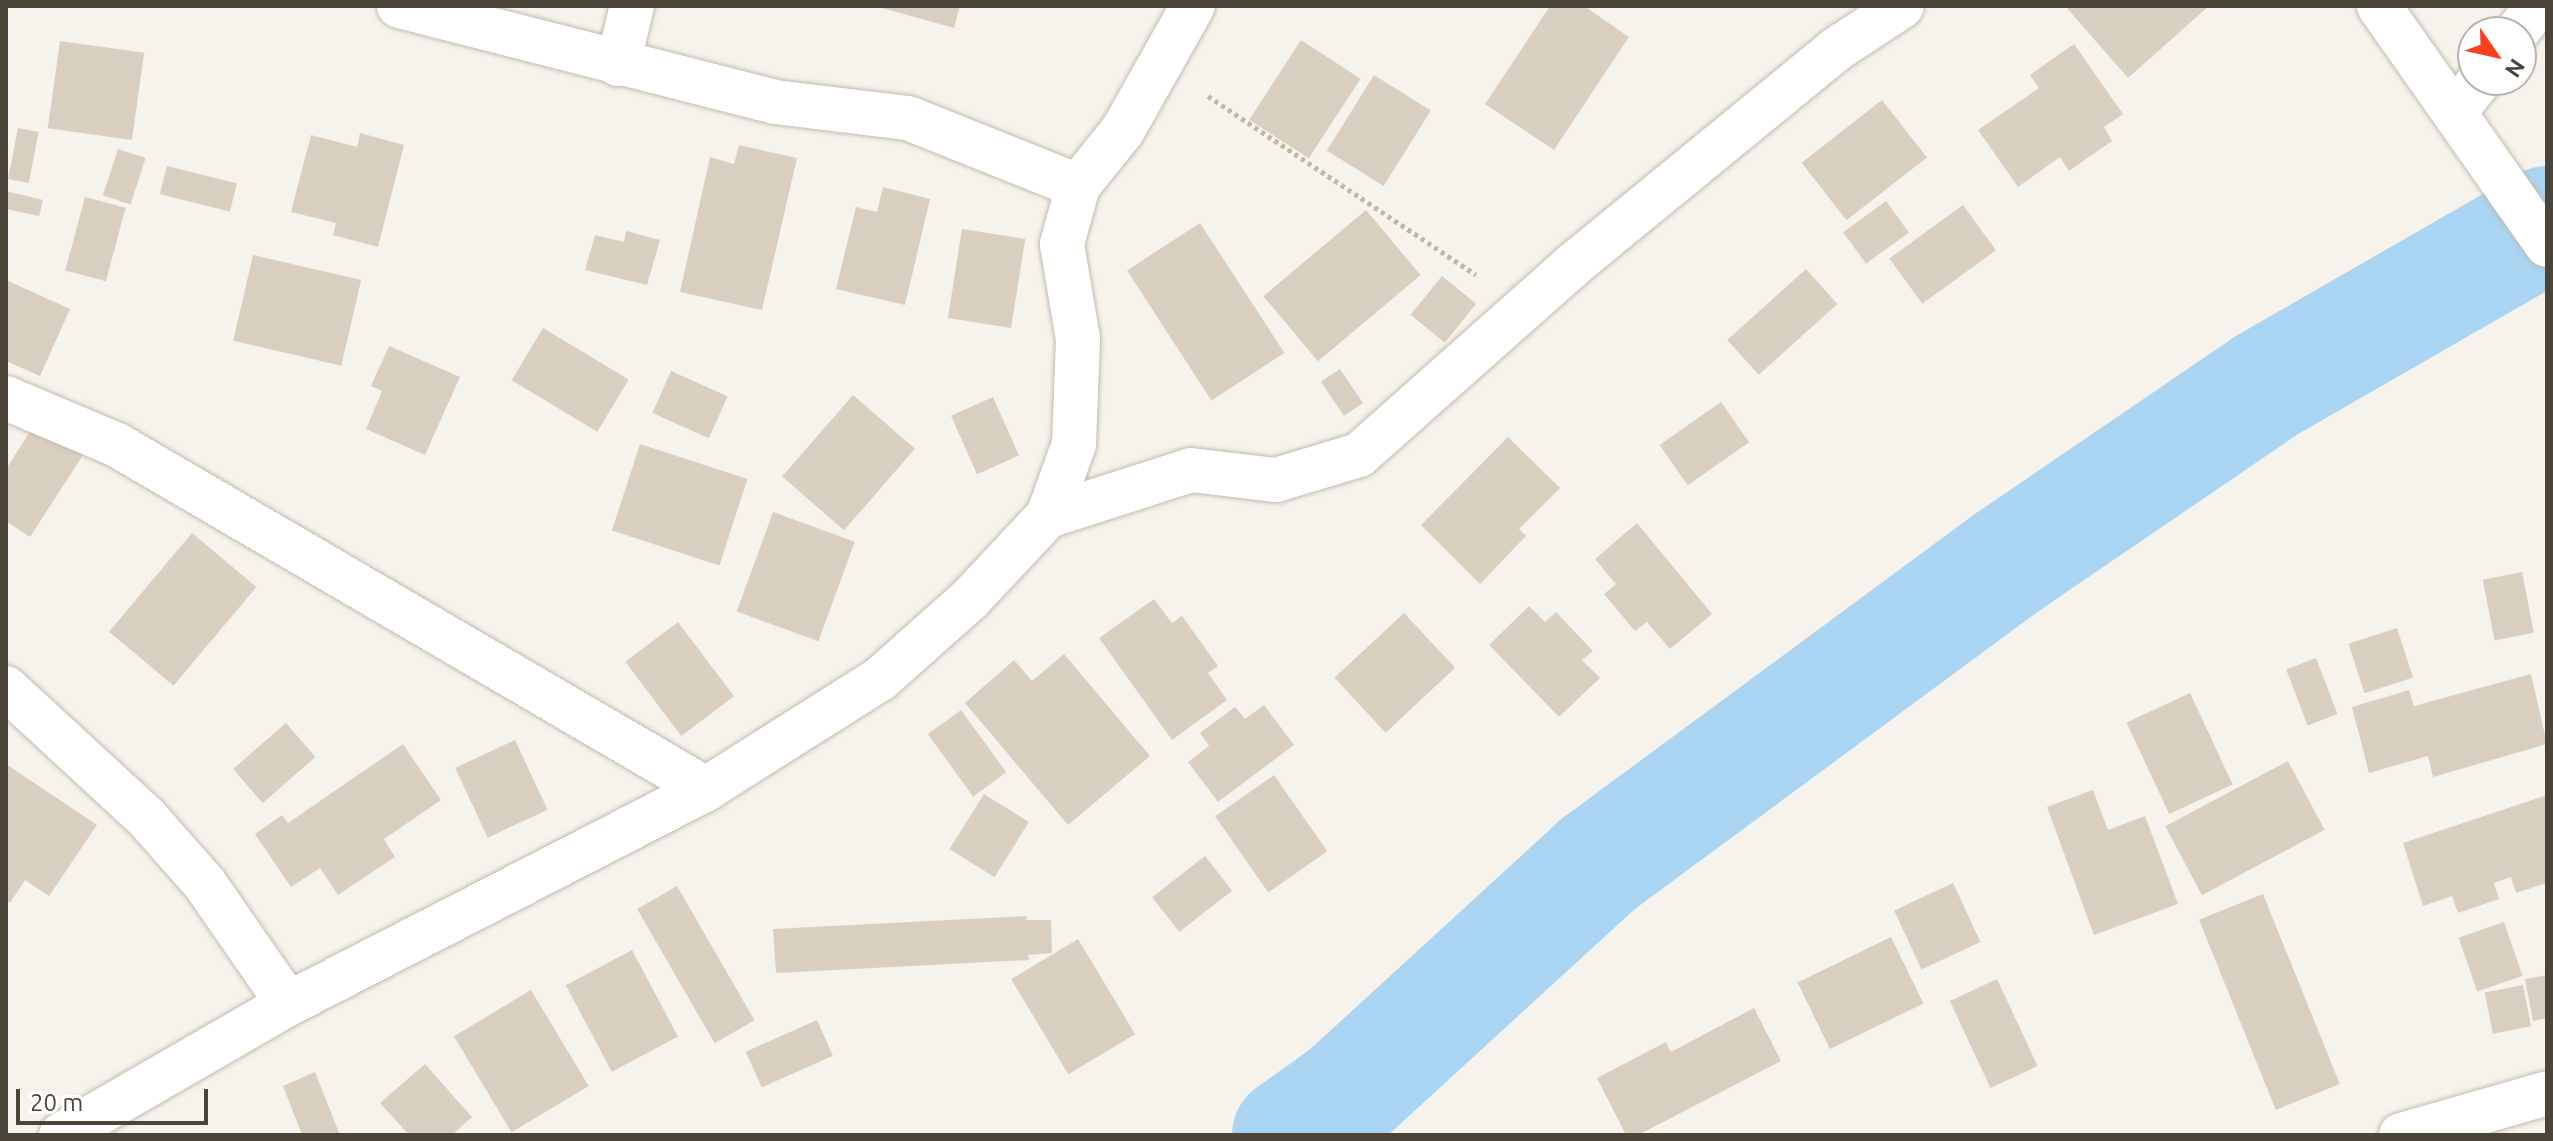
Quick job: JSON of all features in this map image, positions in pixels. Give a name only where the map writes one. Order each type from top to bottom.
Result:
[{"type":"street","points":[[399,6],[775,102],[908,118],[1078,186]]},
{"type":"street","points":[[618,64],[632,6]]},
{"type":"street","points":[[61,1135],[288,1004],[706,789],[880,679],[969,600],[1048,516],[1074,444],[1078,339],[1062,244],[1078,186],[1123,130],[1193,6]]},
{"type":"street","points":[[1048,516],[1191,470],[1276,480],[1359,455],[1523,307],[1835,50],[1902,6]]},
{"type":"street","points":[[2379,6],[2457,85]]},
{"type":"street","points":[[2468,96],[2506,185],[2547,245]]},
{"type":"street","points":[[6,398],[117,445],[706,789]]},
{"type":"street","points":[[6,688],[146,817],[205,884],[288,1004]]},
{"type":"street","points":[[2401,1135],[2547,1093]]},
{"type":"path","points":[[1162,65],[1523,307]]},
{"type":"building","points":[[875,6],[960,6],[954,28]]},
{"type":"building","points":[[1550,6],[1584,6],[1629,37],[1554,150],[1485,104]]},
{"type":"building","points":[[2065,6],[2209,6],[2128,78]]},
{"type":"building","points":[[1301,40],[1361,79],[1309,158],[1249,120]]},
{"type":"building","points":[[60,41],[144,53],[132,140],[48,128]]},
{"type":"building","points":[[2074,44],[2123,114],[2104,127],[2112,141],[2069,171],[2060,157],[2018,187],[1978,130],[2039,88],[2030,75]]},
{"type":"building","points":[[1374,75],[1431,111],[1384,186],[1327,150]]},
{"type":"building","points":[[1882,100],[1927,158],[1847,220],[1802,163]]},
{"type":"building","points":[[18,128],[39,132],[29,183],[8,179]]},
{"type":"building","points":[[360,133],[404,145],[378,247],[333,235],[336,223],[291,212],[311,135],[357,147]]},
{"type":"building","points":[[739,145],[797,158],[762,310],[680,292],[710,157],[734,164]]},
{"type":"building","points":[[118,149],[146,158],[130,205],[103,196]]},
{"type":"building","points":[[167,166],[237,183],[230,212],[160,194]]},
{"type":"building","points":[[883,187],[930,199],[905,305],[836,289],[856,207],[877,212]]},
{"type":"building","points":[[6,191],[43,200],[39,216],[6,209]]},
{"type":"building","points":[[85,197],[126,208],[106,281],[65,270]]},
{"type":"building","points":[[1886,201],[1909,233],[1866,264],[1843,232]]},
{"type":"building","points":[[1963,205],[1996,250],[1922,304],[1889,258]]},
{"type":"building","points":[[1366,210],[1421,275],[1318,361],[1263,296]]},
{"type":"building","points":[[1200,223],[1284,353],[1211,400],[1127,270]]},
{"type":"building","points":[[962,229],[1025,239],[1011,328],[948,318]]},
{"type":"building","points":[[626,231],[660,240],[647,285],[585,270],[595,235],[624,242]]},
{"type":"building","points":[[253,255],[361,280],[341,366],[233,341]]},
{"type":"building","points":[[1806,269],[1837,304],[1759,375],[1727,340]]},
{"type":"building","points":[[1442,276],[1476,304],[1445,343],[1411,315]]},
{"type":"building","points":[[6,280],[70,309],[40,376],[6,361]]},
{"type":"building","points":[[543,328],[629,380],[597,432],[512,380]]},
{"type":"building","points":[[389,346],[460,377],[425,455],[366,429],[382,391],[371,386]]},
{"type":"building","points":[[1340,369],[1363,403],[1344,416],[1321,382]]},
{"type":"building","points":[[671,371],[728,396],[709,438],[652,413]]},
{"type":"building","points":[[853,395],[915,449],[844,530],[782,477]]},
{"type":"building","points":[[993,397],[1019,455],[977,474],[951,416]]},
{"type":"building","points":[[1721,402],[1749,442],[1688,485],[1660,445]]},
{"type":"building","points":[[37,421],[85,452],[30,537],[6,521],[6,469]]},
{"type":"building","points":[[1508,437],[1560,488],[1519,529],[1526,536],[1480,584],[1421,525]]},
{"type":"building","points":[[640,444],[747,479],[719,565],[612,531]]},
{"type":"building","points":[[773,512],[855,542],[818,641],[737,612]]},
{"type":"building","points":[[1637,523],[1712,614],[1670,649],[1647,622],[1635,631],[1604,594],[1616,584],[1595,559]]},
{"type":"building","points":[[192,533],[256,587],[173,686],[109,632]]},
{"type":"building","points":[[2522,572],[2534,633],[2495,640],[2483,580]]},
{"type":"building","points":[[1154,599],[1172,623],[1182,616],[1218,666],[1208,673],[1227,700],[1172,740],[1099,638]]},
{"type":"building","points":[[1529,606],[1545,622],[1556,612],[1593,651],[1582,660],[1600,678],[1559,717],[1489,645]]},
{"type":"building","points":[[1404,613],[1455,668],[1386,733],[1335,678]]},
{"type":"building","points":[[678,622],[734,696],[681,736],[625,662]]},
{"type":"building","points":[[2397,628],[2413,677],[2365,693],[2348,644]]},
{"type":"building","points":[[1064,654],[1150,756],[1068,825],[965,703],[1014,660],[1032,681]]},
{"type":"building","points":[[2316,658],[2338,714],[2308,725],[2286,669]]},
{"type":"building","points":[[2531,674],[2547,744],[2433,777],[2428,756],[2369,773],[2352,707],[2409,690],[2414,706]]},
{"type":"building","points":[[2190,693],[2233,785],[2169,814],[2127,723]]},
{"type":"building","points":[[1264,705],[1294,745],[1218,802],[1188,762],[1209,746],[1200,733],[1235,707],[1245,719]]},
{"type":"building","points":[[961,710],[1006,772],[973,796],[928,734]]},
{"type":"building","points":[[286,723],[316,757],[263,803],[233,769]]},
{"type":"building","points":[[515,740],[548,810],[488,838],[455,768]]},
{"type":"building","points":[[403,744],[441,800],[384,839],[395,857],[338,895],[320,868],[291,887],[255,834],[282,815],[288,823]]},
{"type":"building","points":[[2288,761],[2325,830],[2202,895],[2165,826]]},
{"type":"building","points":[[6,764],[97,825],[49,896],[25,880],[10,903],[6,900]]},
{"type":"building","points":[[1274,775],[1327,851],[1268,892],[1215,816]]},
{"type":"building","points":[[2093,790],[2108,830],[2145,816],[2178,904],[2094,935],[2047,807]]},
{"type":"building","points":[[984,794],[1029,822],[995,877],[950,849]]},
{"type":"building","points":[[2547,795],[2547,883],[2516,893],[2511,877],[2494,883],[2499,899],[2458,913],[2452,896],[2423,906],[2403,843]]},
{"type":"building","points":[[1205,856],[1232,891],[1179,932],[1152,897]]},
{"type":"building","points":[[1953,883],[1980,942],[1922,969],[1894,910]]},
{"type":"building","points":[[677,886],[754,1020],[715,1043],[637,909]]},
{"type":"building","points":[[2263,894],[2340,1084],[2276,1110],[2199,920]]},
{"type":"building","points":[[1026,916],[1027,920],[1051,920],[1052,953],[1028,955],[1029,960],[776,973],[773,929]]},
{"type":"building","points":[[2504,922],[2523,976],[2477,992],[2459,938]]},
{"type":"building","points":[[1891,937],[1923,1004],[1830,1049],[1798,983]]},
{"type":"building","points":[[1078,939],[1135,1034],[1068,1074],[1011,979]]},
{"type":"building","points":[[632,950],[678,1037],[612,1072],[566,985]]},
{"type":"building","points":[[2547,975],[2547,1018],[2533,1021],[2525,979]]},
{"type":"building","points":[[1997,979],[2038,1066],[1990,1088],[1950,1001]]},
{"type":"building","points":[[2523,985],[2531,1026],[2493,1034],[2485,992]]},
{"type":"building","points":[[531,990],[589,1086],[512,1132],[454,1036]]},
{"type":"building","points":[[1754,1008],[1781,1061],[1638,1135],[1626,1135],[1597,1078],[1666,1042],[1671,1052]]},
{"type":"building","points":[[817,1020],[833,1056],[762,1087],[746,1052]]},
{"type":"building","points":[[425,1064],[472,1117],[452,1135],[409,1135],[380,1103]]},
{"type":"building","points":[[315,1072],[340,1135],[302,1135],[283,1086]]},
{"type":"waterway","points":[[1290,1135],[1346,1095],[1598,864],[2009,561],[2267,385],[2547,224]]}]
